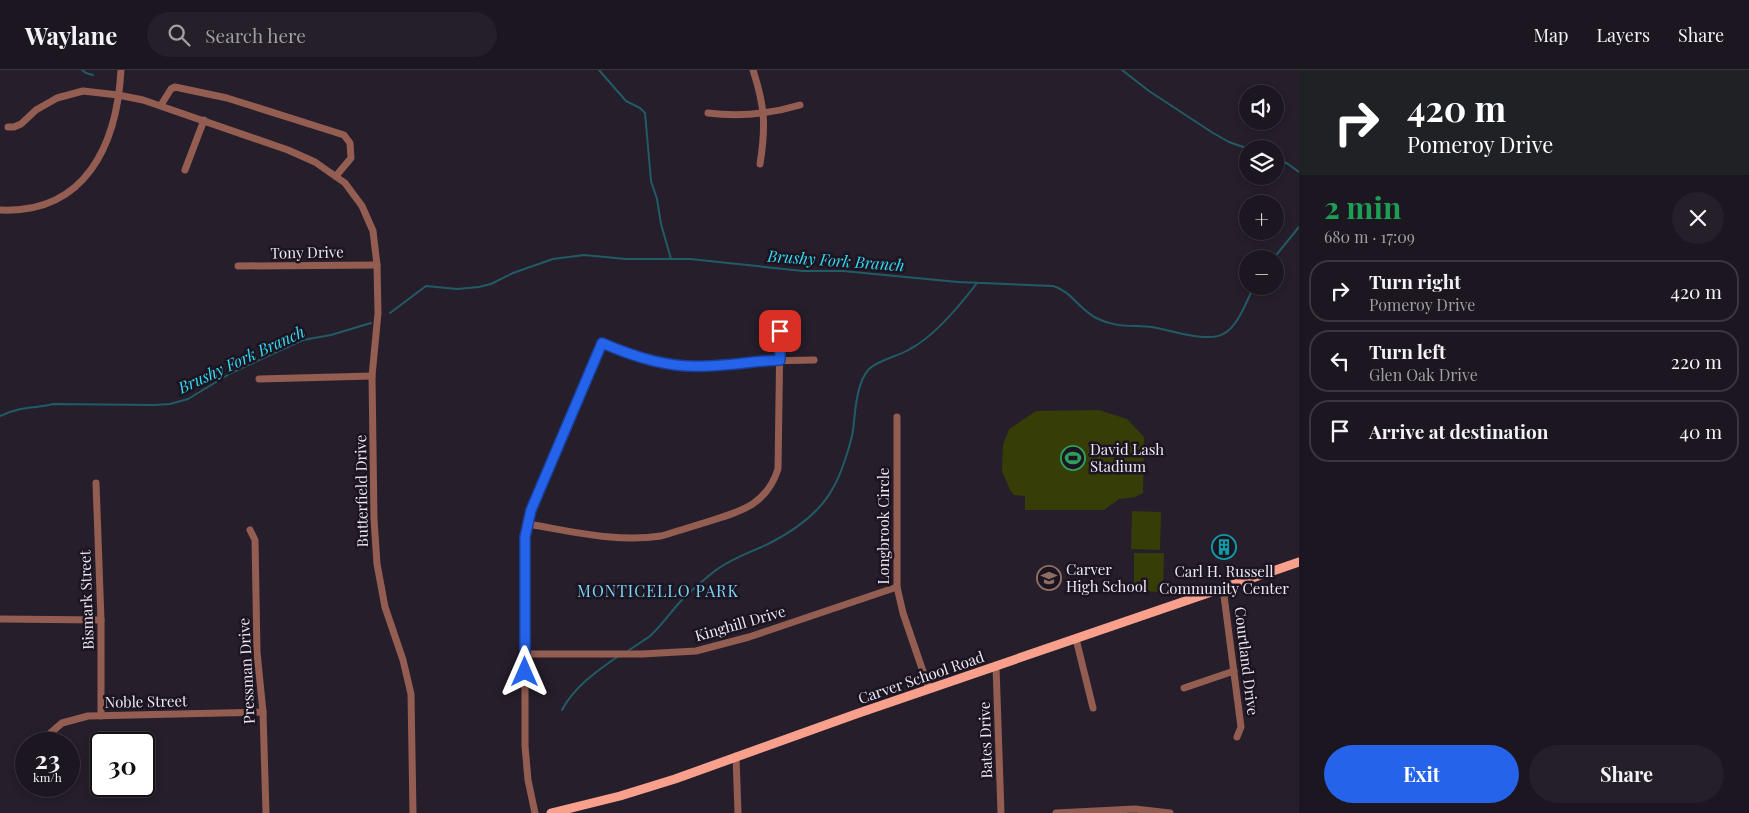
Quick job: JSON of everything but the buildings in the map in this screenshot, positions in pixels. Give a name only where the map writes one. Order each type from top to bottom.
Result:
[{"type":"main road","name":"Carver School Road","points":[[551,813],[585,809],[1299,562]]},
{"type":"street","points":[[0,210],[23,209],[49,203],[69,192],[88,176],[106,146],[118,95],[121,70]]},
{"type":"street","points":[[753,70],[764,113],[764,140],[760,164]]},
{"type":"street","points":[[161,105],[171,89],[175,87],[227,98],[344,136],[350,143],[351,158],[336,176]]},
{"type":"street","name":"Butterfield Drive","points":[[8,127],[21,124],[36,110],[57,98],[83,91],[118,95],[161,105],[288,150],[315,162],[336,176],[353,193],[368,218],[373,231],[377,265],[378,313],[372,376],[376,564],[385,607],[406,669],[411,694],[413,813]]},
{"type":"street","points":[[708,114],[740,115],[764,113],[800,105]]},
{"type":"street","points":[[185,170],[204,120]]},
{"type":"street","name":"Tony Drive","points":[[238,266],[377,265]]},
{"type":"street","points":[[527,524],[614,538],[649,538],[661,536],[749,507],[767,492],[775,480],[778,469],[780,331]]},
{"type":"street","points":[[535,813],[525,763],[524,562],[527,524],[531,510],[602,343],[634,357],[674,365],[708,366],[780,360],[814,360]]},
{"type":"street","points":[[260,379],[372,376]]},
{"type":"street","name":"Longbrook Circle","points":[[897,417],[897,587],[903,613],[929,689]]},
{"type":"street","name":"Bismark Street","points":[[96,483],[102,620],[101,716]]},
{"type":"street","name":"Pressman Drive","points":[[250,530],[255,540],[257,652],[263,712],[266,813]]},
{"type":"street","name":"Kinghill Drive","points":[[525,654],[642,654],[696,651],[749,637],[897,587]]},
{"type":"street","name":"Courtland Drive","points":[[1223,588],[1241,727],[1237,737]]},
{"type":"street","points":[[0,619],[102,620]]},
{"type":"street","points":[[1076,639],[1093,708]]},
{"type":"street","name":"Bates Drive","points":[[996,666],[1001,813]]},
{"type":"street","points":[[1184,688],[1234,671]]},
{"type":"street","name":"Noble Street","points":[[52,732],[62,723],[88,716],[263,712]]},
{"type":"street","points":[[736,756],[738,813]]},
{"type":"street","points":[[1056,813],[1134,809],[1170,813]]},
{"type":"green space","name":"David Lash Stadium","points":[[1099,410],[1127,419],[1144,437],[1143,493],[1135,497],[1119,499],[1104,510],[1025,510],[1025,496],[1014,495],[1002,471],[1003,445],[1009,429],[1036,411]]},
{"type":"green space","points":[[1132,511],[1161,512],[1160,550],[1131,549]]},
{"type":"green space","points":[[1134,553],[1164,553],[1163,592],[1134,591]]},
{"type":"waterway","points":[[82,70],[93,75]]},
{"type":"waterway","points":[[599,70],[626,101],[640,108],[645,113],[651,181],[671,259]]},
{"type":"waterway","points":[[1122,70],[1149,91],[1213,133],[1239,146]]},
{"type":"waterway","points":[[1284,162],[1299,172]]},
{"type":"waterway","name":"Brushy Fork Branch","points":[[1280,250],[1299,227]]},
{"type":"waterway","name":"Brushy Fork Branch","points":[[390,313],[426,286],[457,289],[479,287],[553,259],[584,255],[626,259],[690,259],[803,271],[843,271],[958,282],[1053,286],[1065,291],[1090,314],[1103,321],[1117,325],[1152,327],[1198,337],[1216,336],[1228,331],[1242,313],[1250,295]]},
{"type":"waterway","points":[[628,651],[650,636],[688,594],[718,569],[787,533],[805,521],[821,506],[836,482],[845,460],[853,431],[861,382],[869,369],[883,360],[905,352],[928,337],[955,310],[977,283]]},
{"type":"waterway","name":"Brushy Fork Branch","points":[[0,416],[21,409],[53,404],[170,404],[188,399],[231,373],[303,340],[331,335],[371,323]]},
{"type":"waterway","points":[[562,710],[579,687],[617,657]]},
{"type":"place","name":"David Lash Stadium","points":[[1073,458]]},
{"type":"place","name":"Carl H. Russell Community Center","points":[[1224,547]]},
{"type":"place","name":"Carver High School","points":[[1049,578]]},
{"type":"district","name":"MONTICELLO PARK","points":[[658,590]]},
{"type":"route","points":[[525,672],[524,562],[527,524],[531,510],[602,343],[634,357],[655,362],[674,365],[708,366],[780,360],[780,331]]}]
